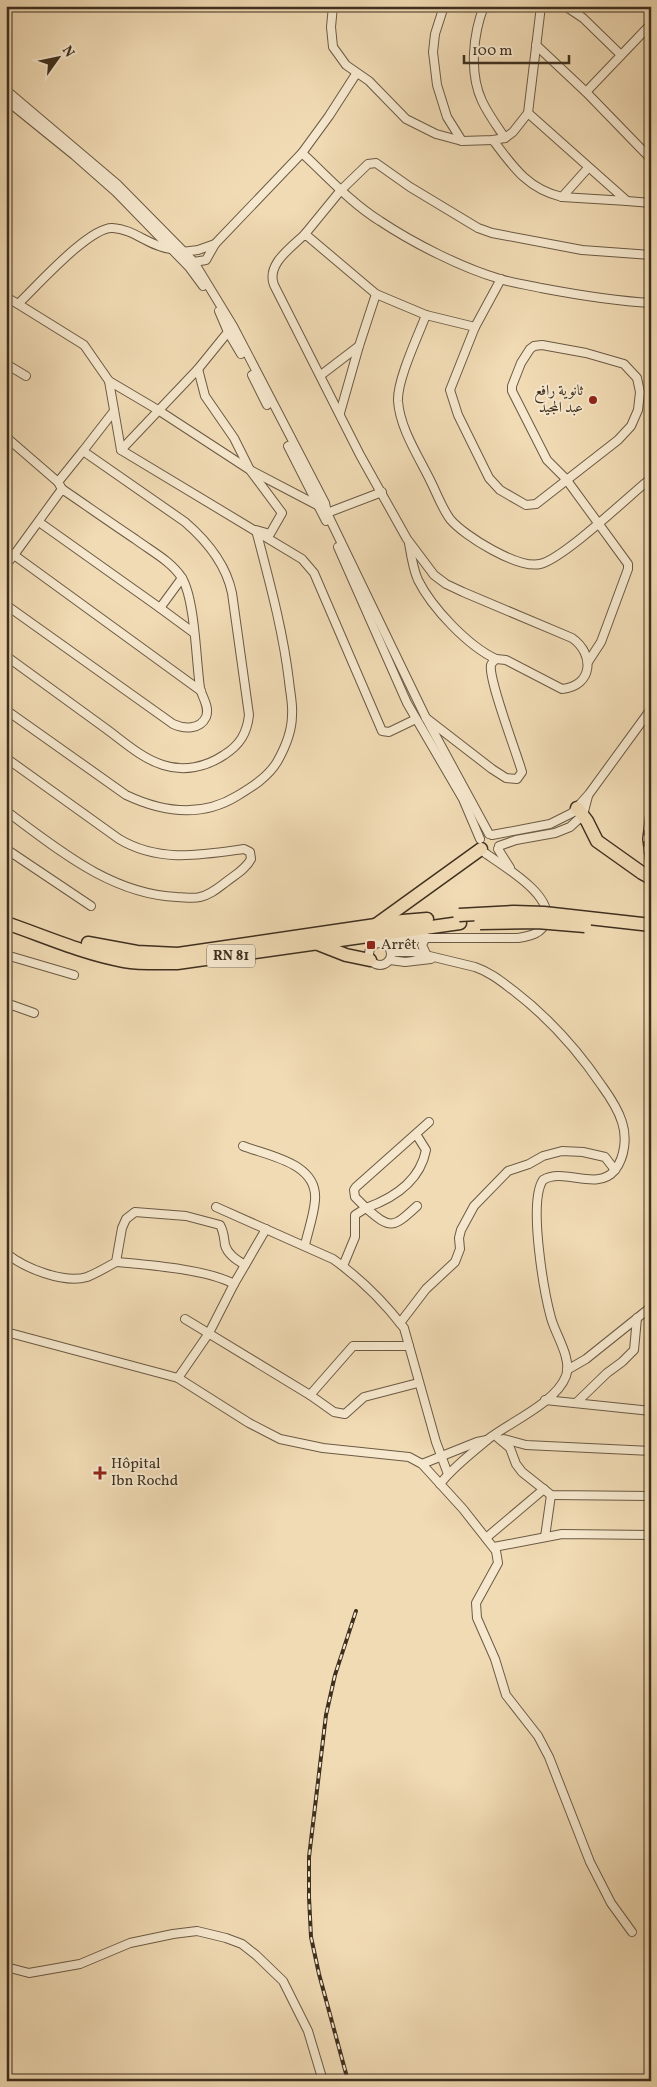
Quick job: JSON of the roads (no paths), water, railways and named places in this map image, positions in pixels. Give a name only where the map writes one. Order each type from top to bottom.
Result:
[{"type":"highway","points":[[580,812],[601,845],[646,875]]},
{"type":"highway","points":[[376,925],[482,847]]},
{"type":"highway","name":"RN 81","points":[[6,916],[89,944],[118,950],[178,954],[376,925],[460,919],[514,912],[544,913],[651,925]]},
{"type":"highway","name":"RN 81","points":[[6,923],[102,956],[140,963],[192,962],[394,932],[460,919],[537,922],[651,933]]},
{"type":"highway","points":[[388,950],[394,932]]},
{"type":"highway","points":[[315,943],[346,955],[370,960]]},
{"type":"street","points":[[333,6],[331,27],[334,47],[339,57],[356,74],[369,81],[406,119],[436,134],[462,141],[505,138],[513,132],[528,113],[541,6]]},
{"type":"street","points":[[444,6],[435,34],[433,52],[437,84],[447,118],[462,141]]},
{"type":"street","points":[[484,6],[476,33],[476,82],[483,103],[505,138]]},
{"type":"street","points":[[565,6],[583,18],[621,55]]},
{"type":"street","points":[[586,92],[651,24]]},
{"type":"street","points":[[536,45],[586,92],[651,159]]},
{"type":"street","points":[[191,265],[206,260],[216,244],[302,153],[356,74]]},
{"type":"street","points":[[6,90],[118,184],[135,208],[171,249]]},
{"type":"street","points":[[6,100],[81,160],[135,208],[191,265],[233,326],[280,421],[325,503],[327,513],[426,718],[490,834],[497,838],[498,848],[514,874]]},
{"type":"street","points":[[528,113],[626,201]]},
{"type":"street","points":[[493,140],[521,176],[547,194],[562,198],[651,202]]},
{"type":"street","points":[[302,153],[341,190],[379,221],[431,250],[500,279],[613,301],[651,304]]},
{"type":"street","points":[[408,539],[419,582],[462,636],[482,652],[496,659],[506,660],[562,689],[580,682],[588,669],[588,662],[582,647],[572,638],[446,584],[434,575],[408,539],[360,455],[271,277],[272,269],[277,262],[305,234],[341,190],[368,164],[376,163],[410,187],[478,228],[492,233],[582,250],[651,255]]},
{"type":"street","points":[[562,198],[588,168]]},
{"type":"street","points":[[18,304],[82,242],[98,231],[108,228],[121,229],[161,248],[171,249],[180,253],[216,244]]},
{"type":"street","points":[[305,234],[376,294],[426,314],[475,327]]},
{"type":"street","points":[[191,265],[240,350],[331,530],[416,719],[462,799],[482,847],[537,893],[545,904],[547,918],[544,927],[538,932],[518,938],[415,938],[388,950],[380,965],[370,960],[369,952],[372,946],[388,950],[438,958],[485,970],[535,1008],[565,1038],[602,1087],[617,1109],[623,1123],[625,1145],[620,1162],[615,1170],[606,1177],[596,1179],[553,1176],[543,1180],[538,1190],[541,1263],[550,1316],[565,1355],[567,1370],[562,1384],[545,1400],[448,1474],[440,1484]]},
{"type":"street","points":[[500,279],[475,327],[450,390],[458,415],[489,478],[500,490],[526,505],[536,504],[566,479],[618,440],[631,426],[638,410],[640,392],[637,378],[624,364],[542,345],[534,346],[520,363],[512,386],[512,391],[542,453],[566,479],[625,558],[628,568],[601,642],[588,662]]},
{"type":"street","points":[[340,413],[376,294]]},
{"type":"street","points":[[6,297],[84,345],[109,381],[158,410],[250,470],[317,505]]},
{"type":"street","points":[[426,314],[402,380],[398,398],[399,409],[405,428],[450,518],[462,530],[484,545],[521,562],[539,564],[559,554],[651,478]]},
{"type":"street","points":[[121,450],[198,369],[228,332]]},
{"type":"street","points":[[321,375],[359,346]]},
{"type":"street","points":[[6,364],[26,376]]},
{"type":"street","points":[[198,369],[205,396],[234,438],[250,470],[282,513],[270,534],[256,530]]},
{"type":"street","points":[[109,381],[121,450],[302,559],[310,567],[382,731],[389,732],[416,719]]},
{"type":"street","points":[[6,565],[39,522],[82,451],[114,411]]},
{"type":"street","points":[[6,605],[173,724],[182,728],[195,726],[205,719],[207,708],[201,691],[189,600],[182,578],[166,562],[60,485],[8,442]]},
{"type":"street","points":[[6,656],[138,752],[163,765],[178,769],[198,767],[215,762],[241,741],[248,728],[249,715],[232,593],[230,582],[220,562],[200,534],[82,451]]},
{"type":"street","points":[[327,513],[382,492]]},
{"type":"street","points":[[39,522],[194,632]]},
{"type":"street","points":[[6,710],[126,795],[145,804],[177,811],[203,808],[230,801],[247,790],[268,774],[278,761],[288,739],[292,715],[281,628],[256,530]]},
{"type":"street","points":[[14,555],[201,691]]},
{"type":"street","points":[[160,608],[182,578]]},
{"type":"street","points":[[426,718],[506,778],[517,779],[520,777],[522,772],[492,670],[491,665],[496,659]]},
{"type":"street","points":[[482,847],[494,853],[498,848],[526,837],[562,831],[573,825],[588,794],[651,709]]},
{"type":"street","points":[[6,758],[91,819],[134,847],[154,853],[197,856],[244,849],[250,852],[251,859],[246,866],[207,894],[195,898],[161,896],[134,890],[108,880],[70,857],[6,811]]},
{"type":"street","points":[[482,847],[490,834],[554,822],[580,812]]},
{"type":"street","points":[[6,849],[91,906]]},
{"type":"street","points":[[426,938],[422,945],[427,956]]},
{"type":"street","points":[[388,950],[405,962],[438,958]]},
{"type":"street","points":[[6,955],[74,975]]},
{"type":"street","points":[[6,1003],[34,1012]]},
{"type":"street","points":[[417,1206],[400,1222],[392,1225],[383,1222],[366,1208],[355,1197],[354,1190],[429,1122]]},
{"type":"street","points":[[343,1266],[355,1237],[355,1215],[392,1197],[417,1173],[426,1150],[416,1134]]},
{"type":"street","points":[[242,1146],[298,1167],[310,1179],[315,1190],[315,1200],[305,1246]]},
{"type":"street","points":[[400,1322],[426,1289],[455,1262],[460,1249],[459,1238],[461,1230],[474,1206],[508,1170],[529,1164],[543,1156],[562,1151],[583,1152],[605,1157],[615,1170]]},
{"type":"street","points":[[216,1207],[333,1259],[343,1266],[400,1322],[404,1328],[418,1383],[448,1474]]},
{"type":"street","points":[[116,1262],[122,1228],[126,1219],[135,1212],[186,1216],[220,1225],[223,1230],[228,1253],[245,1265]]},
{"type":"street","points":[[178,1378],[209,1333],[234,1284],[266,1229]]},
{"type":"street","points":[[6,1253],[32,1269],[68,1278],[87,1277],[116,1262],[160,1267],[210,1276],[225,1279],[234,1284]]},
{"type":"street","points":[[567,1370],[586,1359],[651,1307]]},
{"type":"street","points":[[577,1402],[634,1350],[637,1318]]},
{"type":"street","points":[[185,1319],[310,1395],[334,1412],[345,1414],[364,1397],[418,1383]]},
{"type":"street","points":[[6,1332],[178,1378],[249,1423],[280,1439],[323,1448],[408,1457],[422,1464],[494,1547],[498,1563],[476,1602],[477,1618],[495,1659],[506,1695],[538,1736],[549,1757],[590,1862],[612,1903],[632,1932]]},
{"type":"street","points":[[310,1395],[353,1346],[409,1346]]},
{"type":"street","points":[[545,1400],[651,1411]]},
{"type":"street","points":[[422,1464],[477,1442],[493,1438],[526,1446],[651,1451]]},
{"type":"street","points":[[493,1438],[510,1448],[516,1464],[522,1472],[548,1492],[651,1496]]},
{"type":"street","points":[[545,1537],[548,1492]]},
{"type":"street","points":[[486,1538],[548,1492]]},
{"type":"street","points":[[494,1547],[562,1534],[651,1535]]},
{"type":"street","points":[[6,1968],[29,1973],[80,1964],[130,1943],[173,1934],[197,1931],[226,1938],[242,1944],[283,1981],[308,2031],[323,2081]]},
{"type":"railway","points":[[651,781],[644,839],[651,895]]},
{"type":"railway","points":[[348,2081],[311,1937],[309,1857],[326,1715],[335,1675],[356,1611]]},
{"type":"place","name":"ثانوية رافع عبد المجيد","points":[[593,400]]},
{"type":"place","name":"Arrêt","points":[[371,945]]},
{"type":"place","name":"Hôpital Ibn Rochd","points":[[100,1473]]}]
